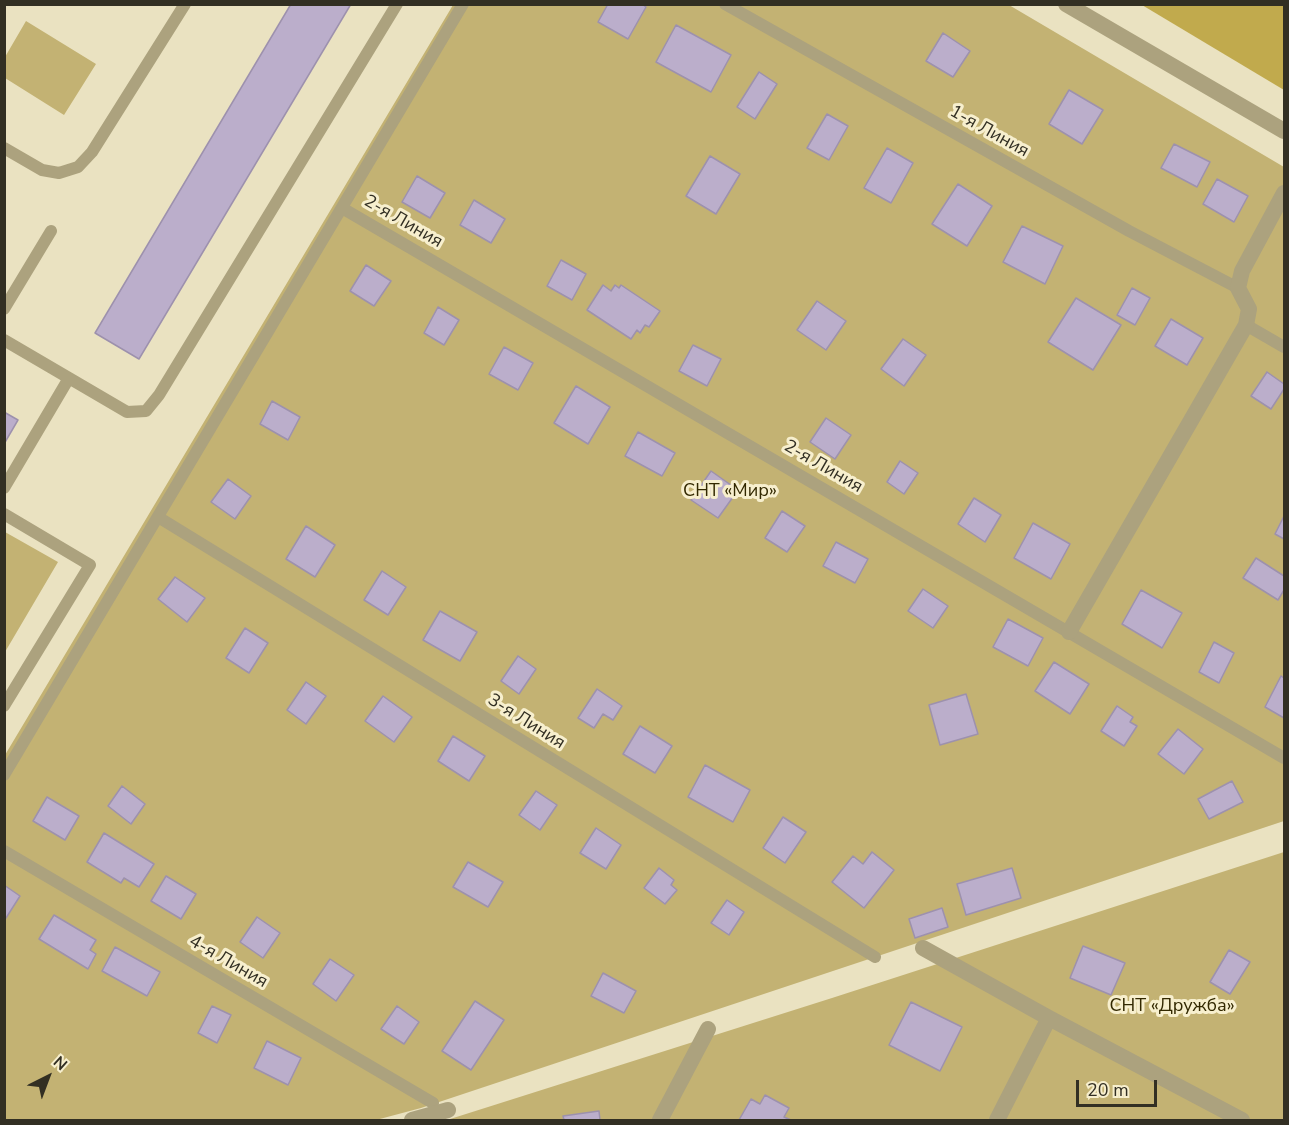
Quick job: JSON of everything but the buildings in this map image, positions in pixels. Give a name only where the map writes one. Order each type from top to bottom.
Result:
[{"type":"street","points":[[1066,4],[1284,131]]},
{"type":"street","points":[[1069,632],[1246,325],[1249,309],[1238,288],[1242,271],[1284,193]]},
{"type":"street","points":[[922,948],[1242,1120]]},
{"type":"street","points":[[997,1120],[1049,1018]]},
{"type":"street","points":[[660,1120],[708,1029]]},
{"type":"street","points":[[412,1120],[441,1107]]},
{"type":"lane","points":[[4,148],[42,170],[59,173],[78,167],[92,153],[185,4]]},
{"type":"lane","points":[[4,340],[127,412],[146,411],[165,385],[397,4]]},
{"type":"lane","points":[[4,775],[463,4]]},
{"type":"lane","name":"1-я Линия","points":[[724,4],[1119,225],[1238,288]]},
{"type":"lane","name":"2-я Линия","points":[[342,208],[1284,758]]},
{"type":"lane","points":[[4,309],[51,231]]},
{"type":"lane","points":[[1246,325],[1284,347]]},
{"type":"lane","points":[[4,488],[69,378]]},
{"type":"lane","points":[[4,514],[90,565],[4,706]]},
{"type":"lane","name":"3-я Линия","points":[[158,517],[875,957]]},
{"type":"lane","name":"4-я Линия","points":[[4,851],[441,1107]]},
{"type":"green space","name":"СНТ «Мир»","points":[[453,5],[1009,5],[1284,167],[1284,821],[421,1108],[376,1120],[5,1120],[5,755]]},
{"type":"green space","points":[[26,21],[96,64],[64,115],[5,78],[5,57]]},
{"type":"green space","points":[[5,532],[58,562],[5,652]]},
{"type":"green space","name":"СНТ «Дружба»","points":[[1284,852],[1284,1120],[447,1120],[832,998]]},
{"type":"shaded area","points":[[1142,5],[1284,5],[1284,90]]}]
